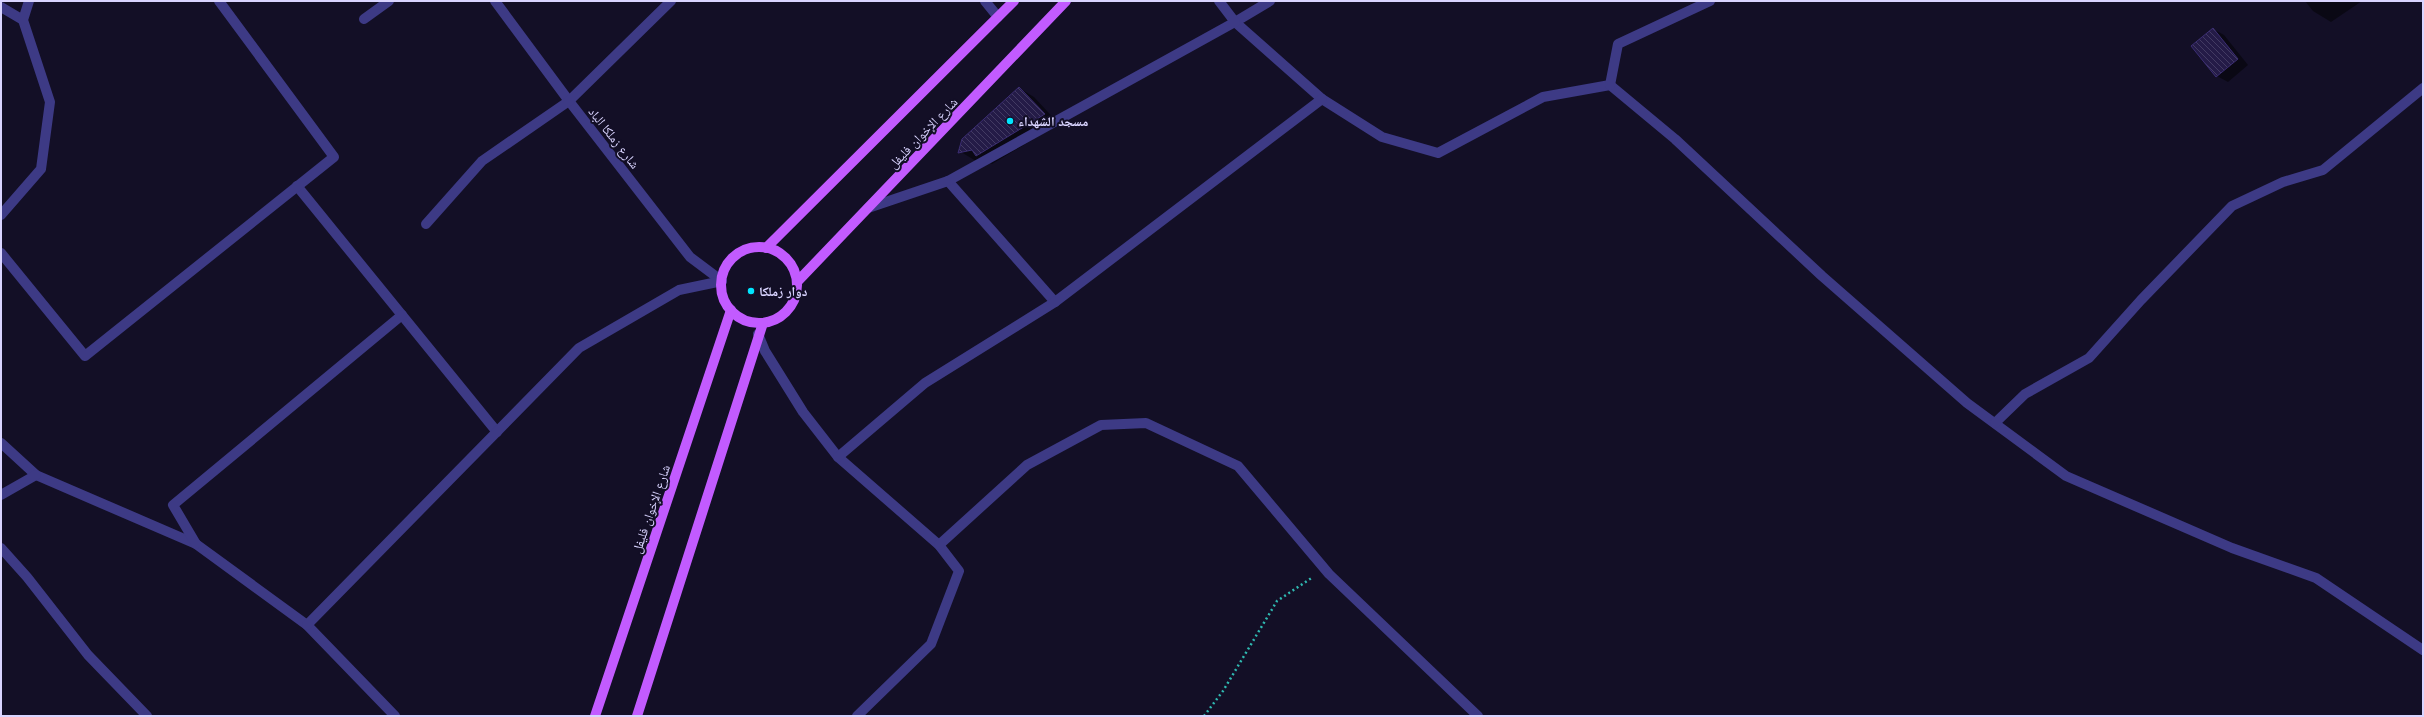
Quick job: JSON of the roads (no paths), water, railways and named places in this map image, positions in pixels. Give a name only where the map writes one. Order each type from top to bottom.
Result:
[{"type":"main road","points":[[766,248],[1014,1]]},
{"type":"main road","name":"شارع الإخوان فليفل","points":[[797,282],[1066,1]]},
{"type":"main road","points":[[766,248],[778,252],[787,260],[794,270],[797,282],[796,294],[788,309],[774,320],[763,323],[751,322],[740,318],[731,310],[722,292],[722,282],[726,267],[736,255],[745,250],[766,248]]},
{"type":"main road","name":"شارع الإخوان فليفل","points":[[595,716],[731,310]]},
{"type":"main road","points":[[637,716],[758,334],[763,323]]},
{"type":"street","points":[[1,214],[41,169],[50,102],[23,20],[29,1]]},
{"type":"street","points":[[1,253],[85,356],[334,157],[219,1]]},
{"type":"street","points":[[364,19],[389,1]]},
{"type":"street","name":"شارع زملكا الباد","points":[[495,1],[569,101],[690,257],[722,282]]},
{"type":"street","points":[[426,224],[482,161],[569,101],[671,1]]},
{"type":"street","points":[[985,1],[998,17]]},
{"type":"street","points":[[1219,1],[1235,22],[1322,99],[1382,137],[1438,153],[1542,97],[1610,85],[1675,139],[1828,282],[1967,403],[2066,476],[2232,548],[2316,578],[2423,650]]},
{"type":"street","points":[[868,208],[948,181],[1235,22],[1270,1]]},
{"type":"street","points":[[1610,85],[1618,44],[1710,1]]},
{"type":"street","points":[[1,7],[23,20]]},
{"type":"street","points":[[1995,423],[2025,394],[2089,358],[2141,300],[2232,206],[2283,182],[2323,170],[2423,88]]},
{"type":"street","points":[[838,457],[925,383],[1055,302],[1322,99]]},
{"type":"street","points":[[948,181],[1055,302]]},
{"type":"street","points":[[297,186],[497,432]]},
{"type":"street","points":[[307,625],[579,348],[679,290],[722,282]]},
{"type":"street","points":[[196,544],[173,505],[402,315]]},
{"type":"street","points":[[758,334],[765,351],[803,412],[838,457],[939,545],[959,571],[931,644],[857,716]]},
{"type":"street","points":[[939,545],[1027,465],[1101,425],[1146,423],[1238,466],[1325,569],[1478,716]]},
{"type":"street","points":[[1,443],[36,475],[196,544],[307,625],[395,716]]},
{"type":"street","points":[[1,495],[36,475]]},
{"type":"street","points":[[1,548],[27,577],[88,655],[147,716]]},
{"type":"place","name":"مسجد الشهداء","points":[[1010,121]]},
{"type":"place","name":"دوار زملكا","points":[[751,291]]}]
